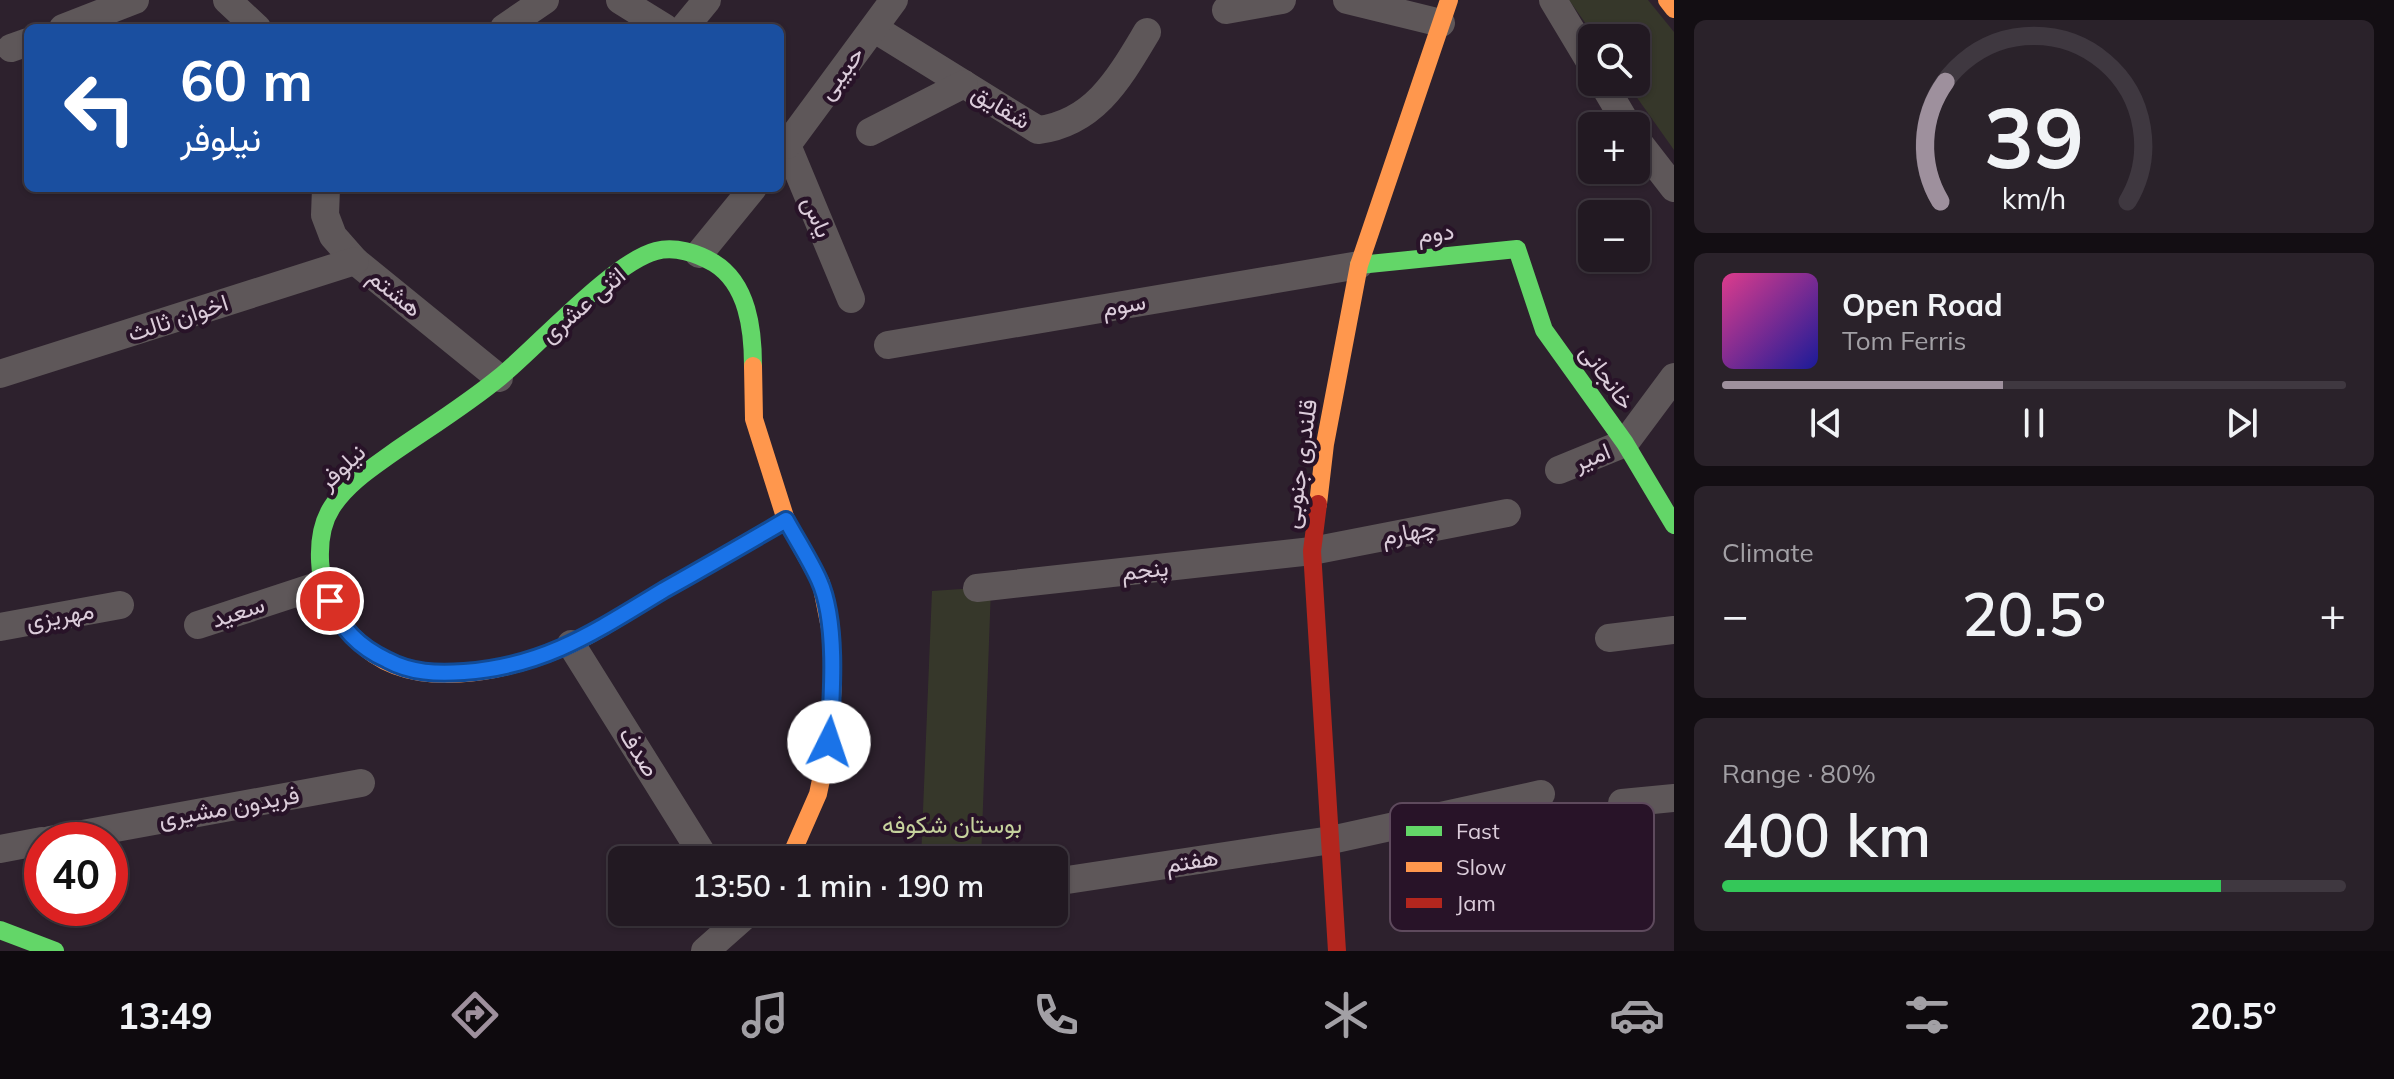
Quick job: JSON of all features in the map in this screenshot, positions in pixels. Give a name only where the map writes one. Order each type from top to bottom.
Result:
[{"type":"street","points":[[73,24],[135,0]]},
{"type":"street","points":[[227,0],[253,24]]},
{"type":"street","points":[[510,24],[545,0]]},
{"type":"street","points":[[620,0],[659,24]]},
{"type":"street","points":[[687,24],[707,0]]},
{"type":"street","name":"حبیبی","points":[[784,141],[875,29],[894,0]]},
{"type":"street","points":[[1226,10],[1282,0]]},
{"type":"street","points":[[1347,0],[1445,12]]},
{"type":"street","points":[[1553,0],[1578,42]]},
{"type":"street","points":[[1667,0],[1674,9]]},
{"type":"street","name":"قلندری جنوبی","points":[[1337,951],[1312,551],[1325,444],[1359,265],[1445,12]]},
{"type":"street","name":"شقایق","points":[[875,29],[1038,130],[1060,128],[1087,111],[1117,82],[1147,32]]},
{"type":"street","points":[[870,132],[964,84]]},
{"type":"street","name":"یاس","points":[[784,141],[851,299]]},
{"type":"street","points":[[1650,157],[1674,188]]},
{"type":"street","name":"هشتم","points":[[326,192],[325,215],[333,236],[355,261],[499,378]]},
{"type":"street","points":[[750,192],[699,254],[722,268],[737,287],[747,311],[753,335],[754,419],[786,520],[821,583],[831,633],[833,683],[829,742],[818,794],[795,846]]},
{"type":"street","name":"دوم","points":[[1359,265],[1517,249]]},
{"type":"street","name":"خانجانی","points":[[1517,249],[1544,330],[1625,443],[1674,525]]},
{"type":"street","name":"اثنی عشری","points":[[499,378],[618,271],[655,251],[676,250],[699,254]]},
{"type":"street","name":"اخوان ثالث","points":[[0,374],[355,261]]},
{"type":"street","name":"سوم","points":[[888,345],[1359,265]]},
{"type":"street","points":[[1625,443],[1674,377]]},
{"type":"street","name":"نیلوفر","points":[[499,378],[356,479],[331,508],[320,543],[323,584],[336,618],[367,651],[401,668],[440,674],[520,664],[571,644],[786,520]]},
{"type":"street","name":"امیر","points":[[1559,470],[1625,443]]},
{"type":"street","name":"چهارم","points":[[1312,551],[1507,513]]},
{"type":"street","name":"پنجم","points":[[977,588],[1312,551]]},
{"type":"street","name":"سعید","points":[[198,625],[323,584]]},
{"type":"street","name":"مهریزی","points":[[0,627],[120,605]]},
{"type":"street","points":[[1609,638],[1674,630]]},
{"type":"street","name":"صدف","points":[[571,644],[697,846]]},
{"type":"street","name":"فریدون مشیری","points":[[128,826],[361,783]]},
{"type":"street","name":"هفتم","points":[[1500,803],[1541,794]]},
{"type":"street","points":[[1622,803],[1674,798]]},
{"type":"street","name":"هفتم","points":[[1068,880],[1331,840],[1390,827]]},
{"type":"street","points":[[0,849],[24,844]]},
{"type":"street","points":[[705,951],[731,926]]},
{"type":"street","points":[[0,930],[39,948]]},
{"type":"green space","points":[[1569,0],[1648,0],[1674,32],[1674,150],[1636,96],[1650,96],[1650,24],[1586,24]]},
{"type":"green space","name":"بوستان شکوفه","points":[[991,587],[982,846],[922,846],[932,591]]},
{"type":"traffic: fast","points":[[357,640],[336,618],[322,577],[322,532],[332,507],[367,471],[500,377],[576,306],[619,271],[639,258],[671,249],[686,251],[714,263],[725,272],[741,295],[750,323],[753,366]]},
{"type":"traffic: fast","points":[[1359,265],[1517,249],[1544,330],[1625,443],[1674,525]]},
{"type":"traffic: fast","points":[[0,930],[55,951]]},
{"type":"traffic: slow","points":[[1318,504],[1325,444],[1359,265],[1449,0]]},
{"type":"traffic: slow","points":[[1667,0],[1674,9]]},
{"type":"traffic: slow","points":[[753,366],[754,419],[786,520],[821,583],[831,633],[833,683],[829,742],[818,794],[795,846]]},
{"type":"traffic: slow","points":[[357,640],[379,657],[404,668],[431,673],[460,674],[517,663],[544,655],[593,633],[786,520]]},
{"type":"traffic: jam","points":[[1318,504],[1312,551],[1337,951]]},
{"type":"route","points":[[330,601],[336,618],[367,651],[401,668],[440,674],[490,670],[520,664],[571,644],[786,520],[821,583],[831,633],[833,683],[829,742]]}]
